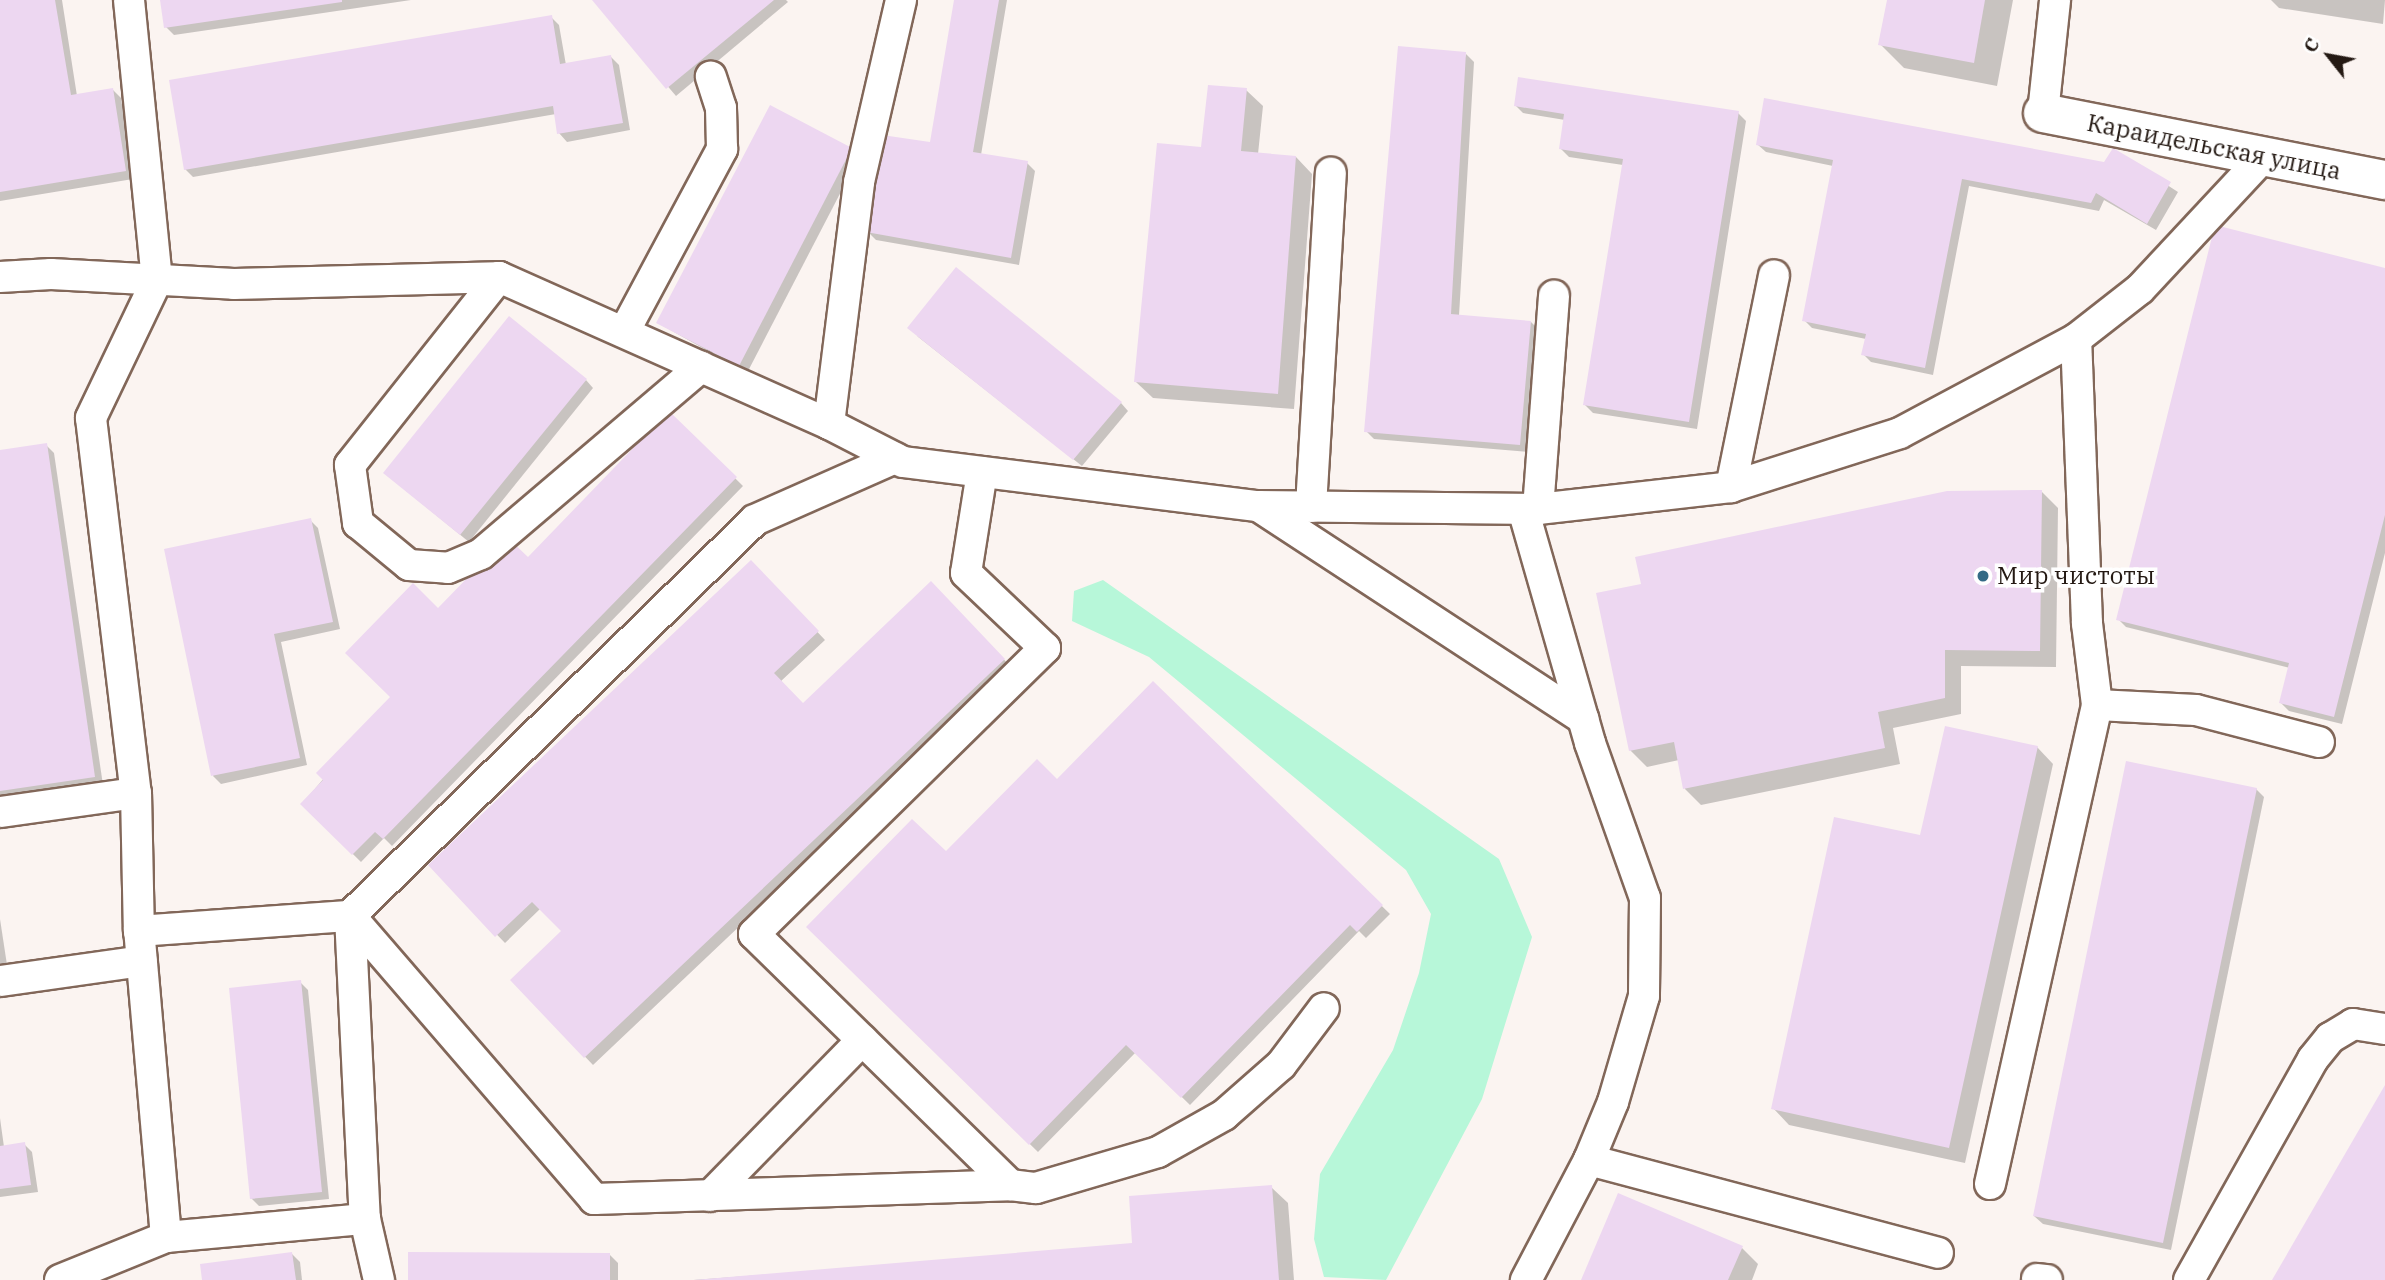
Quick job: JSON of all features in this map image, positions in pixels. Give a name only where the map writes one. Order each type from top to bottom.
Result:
[{"type":"street","name":"Караидельская улица","points":[[2043,113],[2385,180]]},
{"type":"lane","points":[[129,0],[157,280],[91,418],[136,793],[139,932],[166,1237]]},
{"type":"lane","points":[[829,424],[859,182],[901,0]]},
{"type":"lane","points":[[2043,113],[2055,0]]},
{"type":"lane","points":[[624,332],[722,149],[721,108],[711,77]]},
{"type":"lane","points":[[0,278],[51,274],[234,284],[499,277],[829,424],[895,458],[982,472],[1258,506],[1531,509],[1731,487],[1900,433],[2076,339],[2140,289],[2264,156]]},
{"type":"lane","points":[[1311,507],[1331,173]]},
{"type":"lane","points":[[1731,487],[1774,275]]},
{"type":"lane","points":[[499,277],[350,465],[358,523],[409,565],[449,568],[481,554],[701,368]]},
{"type":"lane","points":[[1526,1280],[1589,1160],[1613,1102],[1644,996],[1645,898],[1583,719],[1531,509],[1554,296]]},
{"type":"lane","points":[[1990,1184],[2097,705],[2087,623],[2076,339]]},
{"type":"lane","points":[[139,932],[350,916],[755,520],[895,458]]},
{"type":"lane","points":[[982,472],[966,573],[1045,648],[754,934],[1010,1185]]},
{"type":"lane","points":[[1258,506],[1583,719]]},
{"type":"lane","points":[[2097,705],[2196,710],[2319,742]]},
{"type":"lane","points":[[0,812],[136,793]]},
{"type":"lane","points":[[350,916],[594,1199],[1010,1185],[1036,1188],[1158,1152],[1224,1115],[1280,1065],[1324,1008]]},
{"type":"lane","points":[[350,916],[365,1219],[379,1280]]},
{"type":"lane","points":[[0,981],[142,961]]},
{"type":"lane","points":[[2189,1280],[2313,1059],[2330,1038],[2353,1024],[2385,1029]]},
{"type":"lane","points":[[710,1195],[862,1040]]},
{"type":"lane","points":[[1589,1160],[1938,1253]]},
{"type":"lane","points":[[60,1280],[166,1237],[365,1219]]},
{"type":"lane","points":[[2037,1279],[2046,1280]]},
{"type":"green space","points":[[1103,580],[1499,859],[1532,937],[1482,1099],[1386,1280],[1324,1277],[1314,1239],[1320,1174],[1393,1050],[1419,973],[1431,914],[1406,870],[1149,657],[1072,621],[1074,591]]},
{"type":"building","points":[[0,0],[55,0],[71,95],[113,88],[126,171],[0,192]]},
{"type":"building","points":[[160,0],[342,0],[342,2],[164,28]]},
{"type":"building","points":[[592,0],[774,0],[666,89]]},
{"type":"building","points":[[954,0],[999,0],[973,152],[1028,161],[1011,258],[866,232],[882,135],[930,142]]},
{"type":"building","points":[[1887,0],[1985,0],[1974,63],[1878,45]]},
{"type":"building","points":[[552,15],[560,64],[611,55],[623,123],[557,134],[553,106],[184,170],[169,80]]},
{"type":"building","points":[[1398,46],[1466,52],[1451,314],[1531,321],[1520,445],[1364,432]]},
{"type":"building","points":[[1518,77],[1739,111],[1689,422],[1583,405],[1623,159],[1559,149],[1564,114],[1514,106]]},
{"type":"building","points":[[1208,85],[1247,88],[1241,151],[1296,156],[1278,394],[1134,382],[1157,143],[1201,147]]},
{"type":"building","points":[[1764,98],[2104,162],[2113,148],[2171,182],[2147,224],[2096,193],[2091,203],[1962,179],[1925,368],[1861,355],[1866,334],[1802,321],[1833,160],[1756,145]]},
{"type":"building","points":[[770,105],[852,148],[739,366],[656,323]]},
{"type":"building","points":[[2215,225],[2385,268],[2385,515],[2334,717],[2279,703],[2289,663],[2116,620]]},
{"type":"building","points":[[956,267],[1122,402],[1073,460],[907,328]]},
{"type":"building","points":[[509,316],[587,379],[460,535],[383,473]]},
{"type":"building","points":[[669,411],[737,477],[383,839],[375,832],[352,855],[300,804],[323,780],[316,773],[390,697],[345,653],[413,583],[438,608],[507,537],[528,557]]},
{"type":"building","points":[[47,443],[95,777],[0,791],[0,450]]},
{"type":"building","points":[[2042,490],[2040,651],[1945,650],[1945,698],[1878,712],[1885,748],[1683,789],[1674,742],[1629,751],[1596,593],[1641,584],[1635,557],[1947,491]]},
{"type":"building","points":[[311,518],[333,622],[274,634],[300,758],[211,776],[164,549]]},
{"type":"building","points":[[751,560],[819,631],[774,673],[803,703],[931,581],[1005,659],[584,1058],[510,980],[561,931],[532,902],[495,937],[428,865]]},
{"type":"building","points":[[1153,681],[1383,905],[1357,932],[1350,925],[1181,1098],[1126,1045],[1029,1145],[806,927],[912,819],[946,851],[1037,759],[1057,779]]},
{"type":"building","points":[[1945,726],[2038,746],[1949,1148],[1771,1109],[1834,817],[1920,835]]},
{"type":"building","points":[[2126,761],[2257,788],[2163,1243],[2033,1216]]},
{"type":"building","points":[[301,980],[322,1192],[250,1199],[229,988]]},
{"type":"building","points":[[2385,1085],[2385,1280],[2272,1280]]},
{"type":"building","points":[[25,1142],[31,1185],[0,1189],[0,1146]]},
{"type":"building","points":[[1272,1185],[1279,1280],[694,1280],[1132,1243],[1129,1196]]},
{"type":"building","points":[[1618,1193],[1743,1246],[1728,1280],[1581,1280]]},
{"type":"building","points":[[292,1252],[296,1280],[202,1280],[200,1264]]},
{"type":"building","points":[[408,1252],[610,1253],[610,1280],[408,1280]]},
{"type":"place","name":"Мир чистоты","points":[[1983,576]]}]
